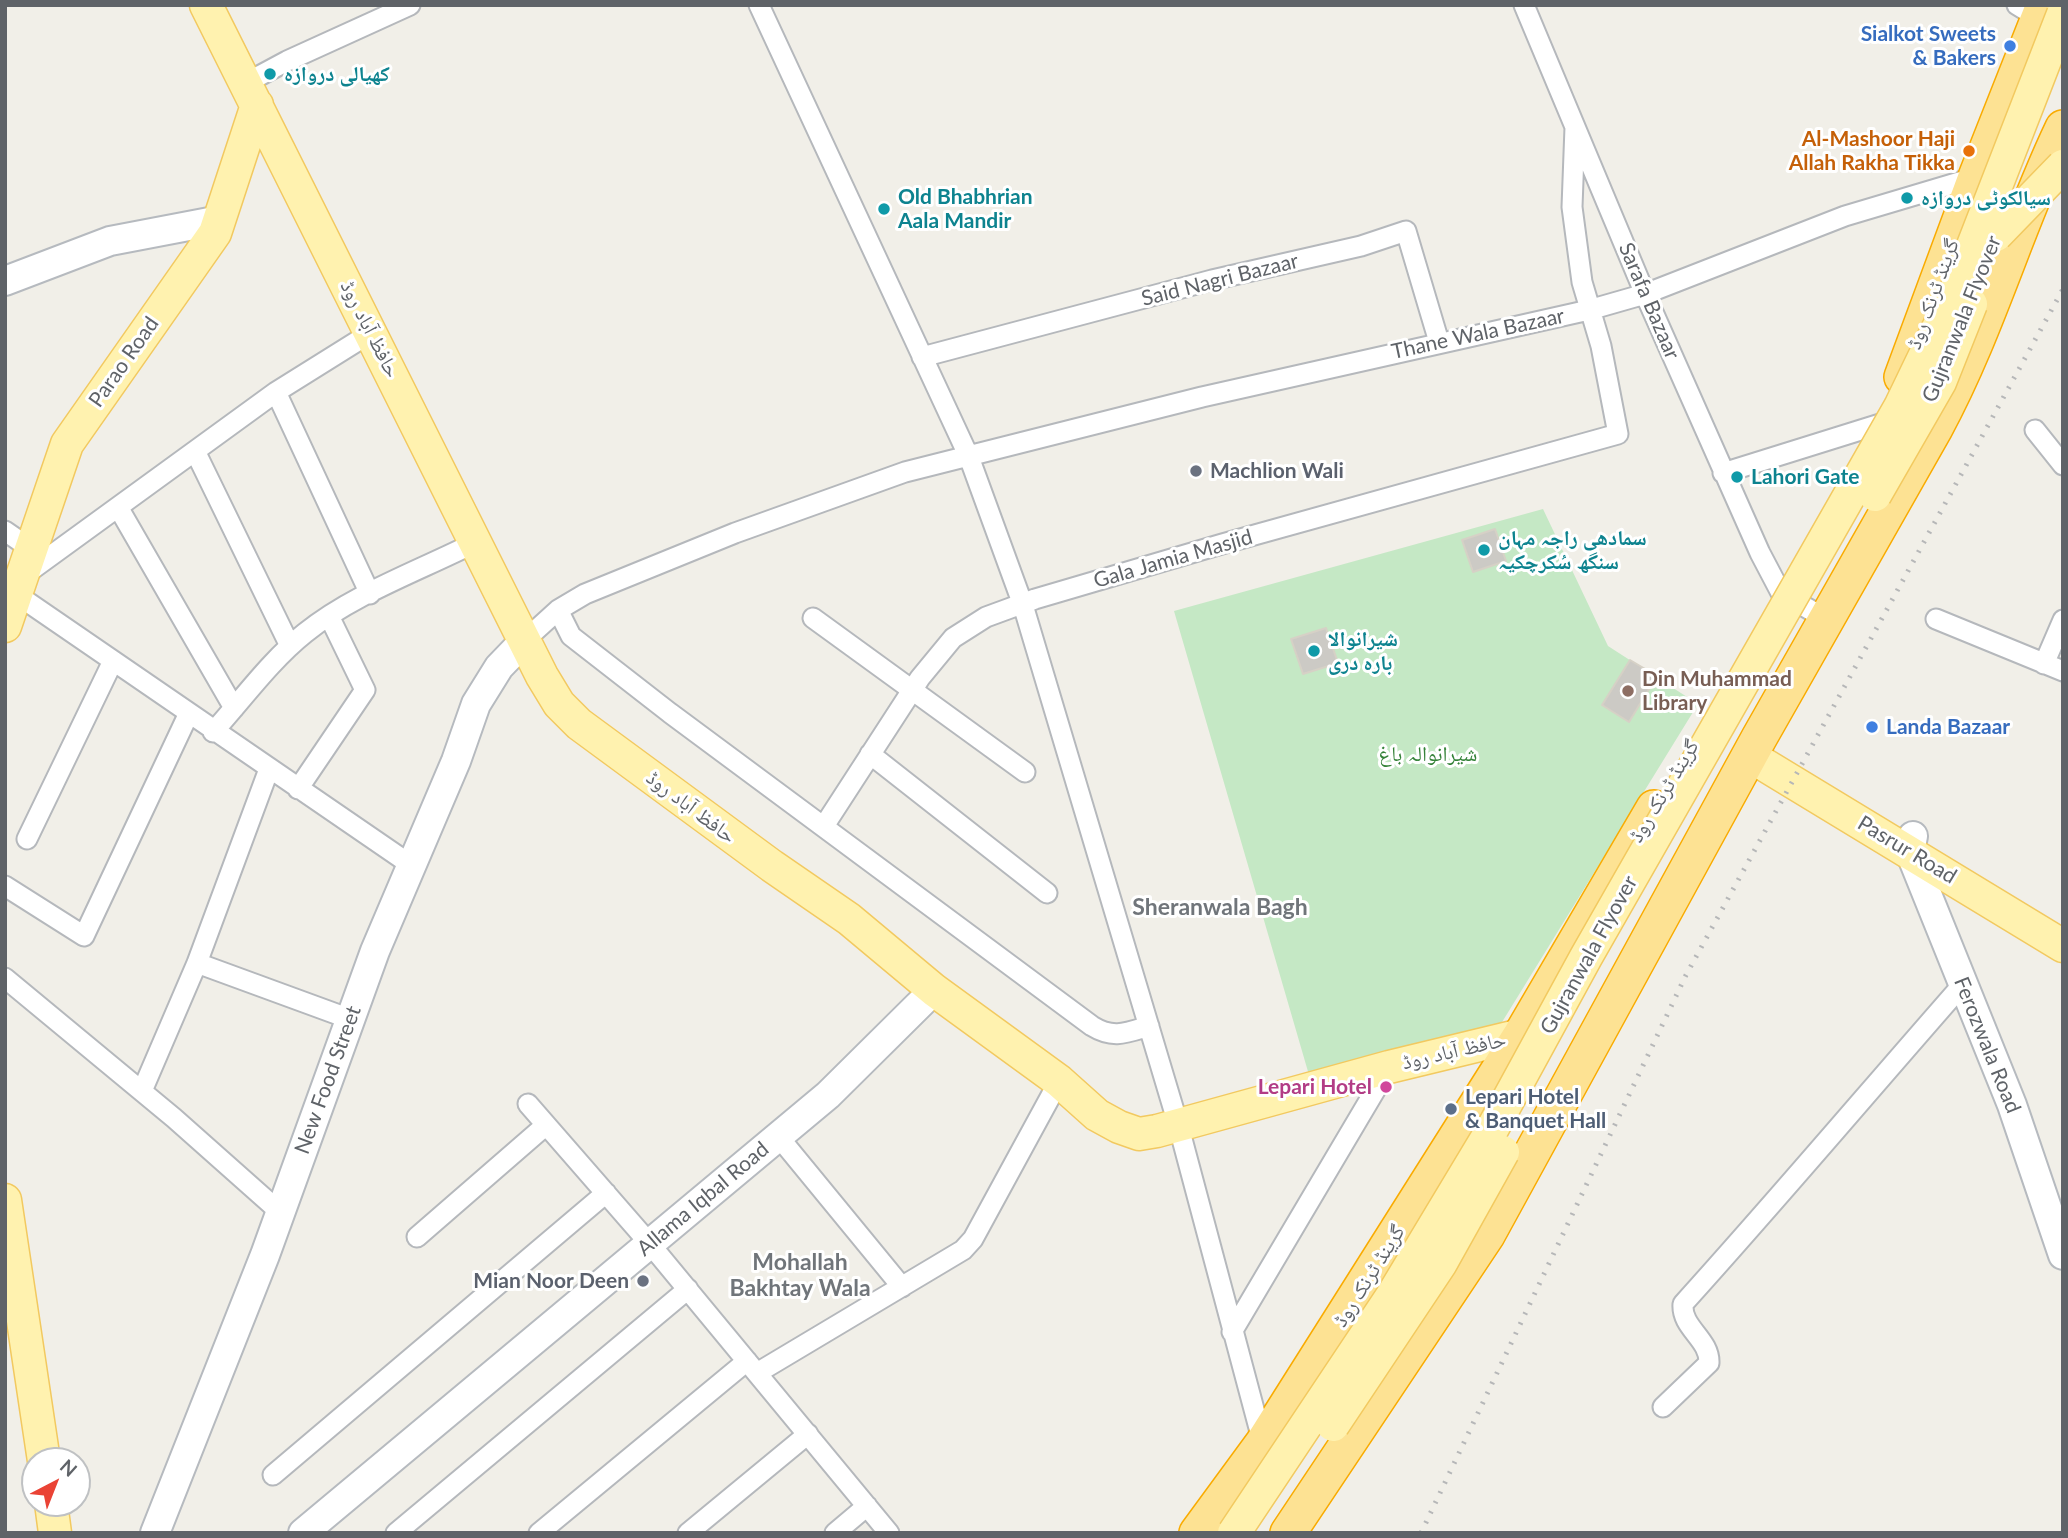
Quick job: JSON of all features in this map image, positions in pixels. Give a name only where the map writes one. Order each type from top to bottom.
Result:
[{"type":"highway","name":"گرینڈ ٹرنک روڈ","points":[[1198,1533],[1263,1444],[1521,1035],[1880,424],[1900,382],[2041,11]]},
{"type":"highway","points":[[1288,1533],[1487,1235],[1754,747],[1954,394],[2057,162],[2063,128]]},
{"type":"main road","name":"حافظ آباد روڈ","points":[[206,5],[525,640],[559,704],[579,724],[772,866],[849,919],[934,990],[1059,1081],[1097,1115],[1119,1128],[1139,1134],[1389,1067],[1521,1035]]},
{"type":"main road","name":"Gujranwala Flyover","points":[[1234,1533],[1364,1339],[1490,1133],[1586,957],[1900,407],[1953,297],[2041,11]]},
{"type":"main road","name":"Gujranwala Flyover","points":[[1258,1533],[1441,1263],[1627,927],[1940,382],[2027,148],[2063,68]]},
{"type":"main road","name":"Parao Road","points":[[16,590],[67,444],[215,233],[252,94]]},
{"type":"main road","points":[[1996,235],[2057,162]]},
{"type":"main road","name":"Pasrur Road","points":[[1754,747],[1912,844],[2063,946]]},
{"type":"main road","name":"Pasrur Road","points":[[1912,844],[2063,927]]},
{"type":"main road","points":[[5,1200],[15,1338],[41,1447]]},
{"type":"street","points":[[252,94],[287,61],[410,5]]},
{"type":"street","points":[[759,5],[969,457],[1023,605],[1178,1124],[1263,1444]]},
{"type":"street","name":"Sarafa Bazaar","points":[[1524,5],[1723,473],[1781,593]]},
{"type":"street","points":[[1575,127],[1572,207],[1589,310]]},
{"type":"street","name":"Thane Wala Bazaar","points":[[525,640],[558,610],[585,594],[746,530],[905,472],[1202,397],[1589,310],[1645,294],[1845,216],[1976,177]]},
{"type":"street","points":[[5,281],[110,241],[220,220]]},
{"type":"street","name":"Said Nagri Bazaar","points":[[922,357],[1212,280],[1361,246],[1406,231],[1438,342]]},
{"type":"street","name":"Gala Jamia Masjid","points":[[824,826],[913,689],[953,638],[986,617],[1222,544],[1618,434],[1601,346],[1589,310]]},
{"type":"street","points":[[16,590],[118,507],[195,451],[276,393],[372,332]]},
{"type":"street","points":[[276,393],[370,594]]},
{"type":"street","points":[[1723,473],[1880,424]]},
{"type":"street","points":[[2035,430],[2063,465]]},
{"type":"street","points":[[195,451],[290,646]]},
{"type":"street","points":[[118,507],[234,708]]},
{"type":"street","points":[[5,531],[16,590],[213,732],[411,865]]},
{"type":"street","points":[[213,732],[290,646],[330,616],[476,542]]},
{"type":"street","points":[[1781,593],[1826,619]]},
{"type":"street","points":[[558,610],[571,636],[764,784],[1092,1026],[1106,1035],[1120,1035],[1149,1027]]},
{"type":"street","points":[[298,789],[365,690],[330,616]]},
{"type":"street","points":[[813,618],[1025,772]]},
{"type":"street","points":[[1936,619],[2054,667],[2063,620]]},
{"type":"street","name":"New Food Street","points":[[155,1533],[281,1213],[374,951],[456,761],[477,704],[499,667],[525,640]]},
{"type":"street","points":[[27,839],[113,661]]},
{"type":"street","points":[[5,886],[84,936],[189,713]]},
{"type":"street","points":[[870,754],[1047,893]]},
{"type":"street","points":[[142,1091],[197,963],[269,769]]},
{"type":"street","name":"Ferozwala Road","points":[[1912,844],[2012,1105],[2063,1255]]},
{"type":"street","points":[[197,963],[350,1019]]},
{"type":"street","points":[[5,978],[142,1091],[281,1213]]},
{"type":"street","points":[[1663,1407],[1709,1363],[1707,1349],[1682,1313],[1683,1304],[1766,1215],[1849,1114],[1964,984]]},
{"type":"street","name":"Allama Iqbal Road","points":[[315,1529],[846,1079],[934,990]]},
{"type":"street","points":[[1232,1332],[1389,1067]]},
{"type":"street","points":[[539,1533],[752,1367],[902,1287],[963,1250],[973,1239],[1059,1081]]},
{"type":"street","points":[[528,1104],[688,1289],[889,1533]]},
{"type":"street","points":[[416,1237],[546,1125]]},
{"type":"street","points":[[778,1136],[902,1287]]},
{"type":"street","points":[[273,1475],[606,1193]]},
{"type":"street","points":[[396,1533],[688,1289]]},
{"type":"street","points":[[688,1533],[808,1434]]},
{"type":"street","points":[[835,1533],[867,1506]]},
{"type":"green space","name":"شیرانوالہ باغ","points":[[1543,509],[1608,646],[1698,704],[1499,1027],[1309,1075],[1174,611]]},
{"type":"building","name":"سمادھی راجہ مہان سنگھ سُکرچکیہ","points":[[1495,529],[1506,561],[1473,572],[1462,540]]},
{"type":"building","name":"شیرانوالا بارہ دری","points":[[1326,628],[1338,663],[1303,674],[1291,639]]},
{"type":"building","points":[[1630,660],[1657,676],[1629,722],[1602,705]]},
{"type":"railway","points":[[1421,1533],[1686,975],[2063,289]]},
{"type":"place","name":"Sialkot Sweets & Bakers","points":[[2010,46]]},
{"type":"place","name":"کھیالی دروازہ","points":[[270,74]]},
{"type":"place","name":"Al-Mashoor Haji Allah Rakha Tikka","points":[[1969,151]]},
{"type":"place","name":"سیالکوٹی دروازہ","points":[[1907,198]]},
{"type":"place","name":"Old Bhabhrian Aala Mandir","points":[[884,209]]},
{"type":"place","name":"Machlion Wali","points":[[1196,471]]},
{"type":"place","name":"Lahori Gate","points":[[1737,477]]},
{"type":"place","name":"سمادھی راجہ مہان سنگھ سُکرچکیہ","points":[[1484,550]]},
{"type":"place","name":"شیرانوالا بارہ دری","points":[[1314,651]]},
{"type":"place","name":"Din Muhammad Library","points":[[1628,691]]},
{"type":"place","name":"Landa Bazaar","points":[[1872,727]]},
{"type":"place","name":"Lepari Hotel","points":[[1386,1087]]},
{"type":"place","name":"Lepari Hotel & Banquet Hall","points":[[1451,1109]]},
{"type":"place","name":"Mian Noor Deen","points":[[643,1281]]},
{"type":"district","name":"Sheranwala Bagh","points":[[1220,908]]},
{"type":"district","name":"Mohallah Bakhtay Wala","points":[[800,1276]]}]
